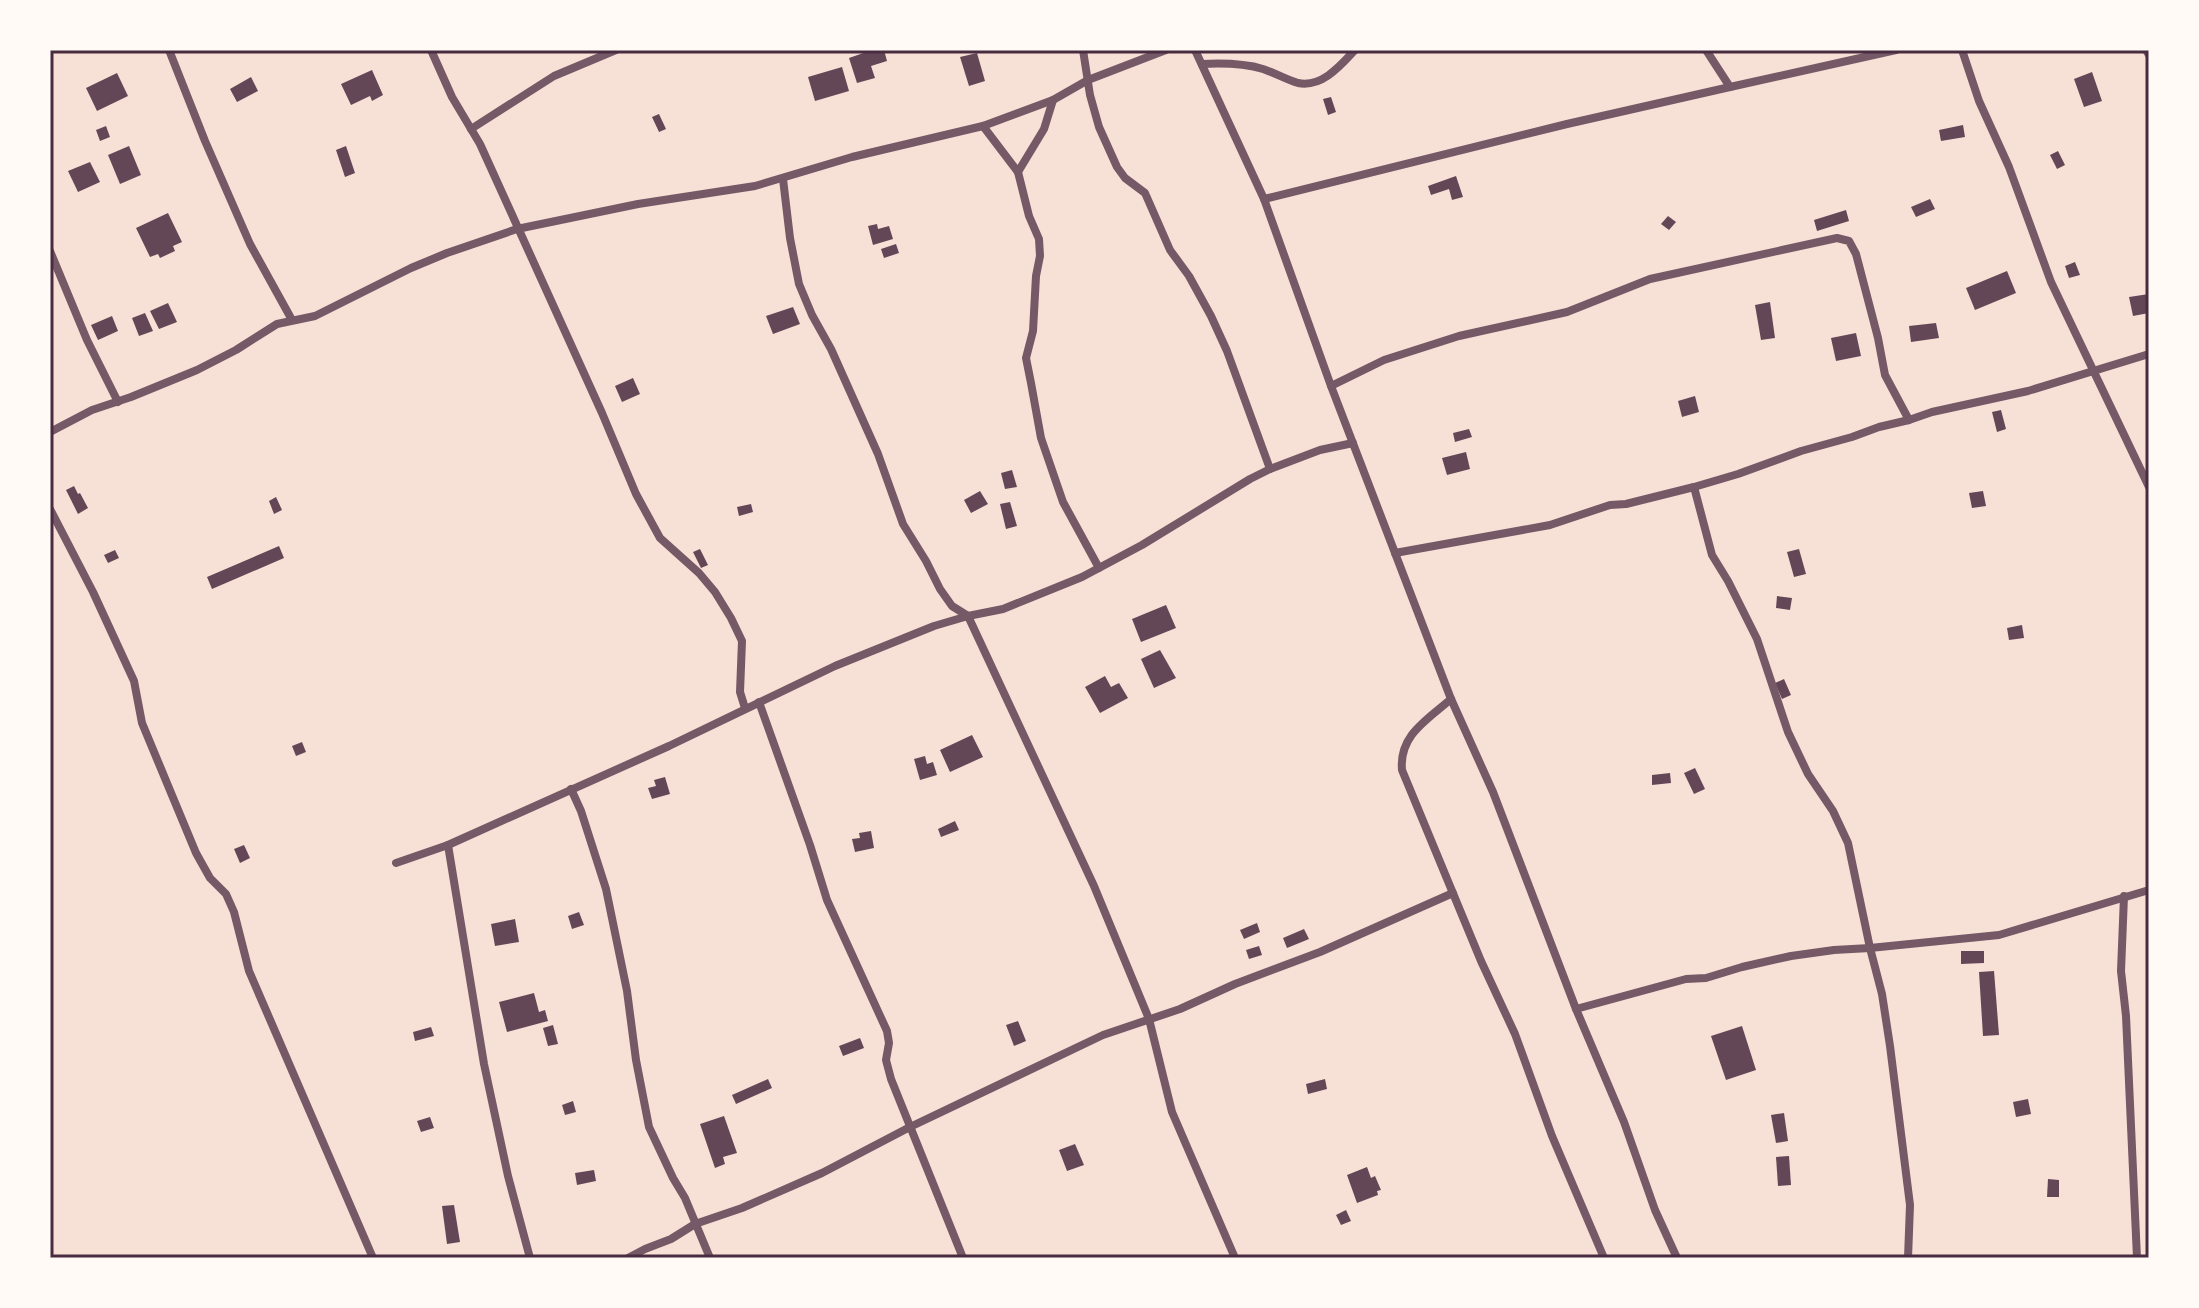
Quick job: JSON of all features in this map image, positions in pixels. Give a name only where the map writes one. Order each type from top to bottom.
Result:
[{"type":"street","points":[[169,50],[250,244],[292,320]]},
{"type":"street","points":[[431,50],[452,97],[480,144],[636,494],[660,538],[715,592],[742,641],[740,692],[745,708]]},
{"type":"street","points":[[471,129],[554,76],[616,50]]},
{"type":"street","points":[[1083,50],[1099,127],[1117,167],[1125,178],[1145,193],[1170,250],[1189,276],[1211,316],[1270,469]]},
{"type":"street","points":[[50,432],[92,410],[197,370],[277,324],[315,316],[411,268],[517,229],[783,179],[852,157],[983,126],[1053,100],[1088,80],[1166,50]]},
{"type":"street","points":[[1195,50],[1264,199],[1331,386],[1451,699],[1493,792],[1576,1009],[1624,1122],[1655,1210],[1677,1258]]},
{"type":"street","points":[[1202,64],[1244,64],[1298,83],[1309,83],[1337,70],[1355,50]]},
{"type":"street","points":[[1706,50],[1730,87]]},
{"type":"street","points":[[1264,199],[1567,124],[1896,50]]},
{"type":"street","points":[[1962,50],[2051,282],[2149,487]]},
{"type":"street","points":[[2146,50],[2149,55]]},
{"type":"street","points":[[1018,172],[1044,129],[1053,100]]},
{"type":"street","points":[[983,126],[1018,172],[1029,216],[1039,239],[1033,331],[1026,358],[1041,438],[1063,502],[1099,568]]},
{"type":"street","points":[[783,179],[799,284],[878,454],[903,524],[952,606],[968,616],[1094,886],[1149,1019],[1172,1112],[1235,1258]]},
{"type":"street","points":[[1331,386],[1384,360],[1459,336],[1567,312],[1650,279],[1837,238],[1849,241],[1856,254],[1885,375],[1909,420]]},
{"type":"street","points":[[50,251],[87,340],[118,402]]},
{"type":"street","points":[[1395,553],[1550,525],[1610,505],[1694,487],[1879,427],[2028,391],[2149,354]]},
{"type":"street","points":[[396,863],[448,845],[669,746],[835,666],[934,626],[1003,609],[1099,568],[1270,469],[1320,450],[1353,443]]},
{"type":"street","points":[[1694,487],[1712,555],[1739,600],[1757,639],[1788,732],[1848,843],[1882,994],[1910,1205],[1908,1258]]},
{"type":"street","points":[[50,509],[134,681],[142,723],[196,853],[210,878],[226,894],[234,912],[249,971],[373,1258]]},
{"type":"street","points":[[1451,699],[1410,735],[1401,755],[1402,770],[1515,1034],[1552,1136],[1604,1258]]},
{"type":"street","points":[[759,702],[827,900],[887,1031],[889,1043],[886,1060],[891,1079],[963,1258]]},
{"type":"street","points":[[571,789],[606,889],[627,991],[649,1127],[685,1198],[710,1258]]},
{"type":"street","points":[[448,845],[484,1064],[508,1176],[530,1258]]},
{"type":"street","points":[[1576,1009],[1686,979],[1706,978],[1791,956],[1999,935],[2149,890]]},
{"type":"street","points":[[628,1258],[671,1239],[695,1224],[742,1208],[822,1173],[910,1127],[1103,1035],[1180,1009],[1453,893]]},
{"type":"street","points":[[2124,896],[2121,971],[2126,1016],[2137,1258]]},
{"type":"building","points":[[872,50],[884,50],[887,61],[871,66],[875,78],[857,83],[849,58]]},
{"type":"building","points":[[977,53],[985,81],[969,86],[960,57]]},
{"type":"building","points":[[842,67],[849,91],[815,101],[808,77]]},
{"type":"building","points":[[372,70],[383,95],[372,101],[370,96],[351,105],[341,84]]},
{"type":"building","points":[[2092,72],[2102,101],[2084,107],[2074,79]]},
{"type":"building","points":[[117,73],[128,96],[97,111],[86,88]]},
{"type":"building","points":[[251,77],[258,91],[237,102],[230,89]]},
{"type":"building","points":[[1331,97],[1336,112],[1328,115],[1323,99]]},
{"type":"building","points":[[659,114],[666,129],[659,132],[652,117]]},
{"type":"building","points":[[1963,125],[1965,137],[1941,141],[1939,130]]},
{"type":"building","points":[[106,126],[110,137],[100,141],[96,130]]},
{"type":"building","points":[[129,146],[141,175],[120,184],[108,155]]},
{"type":"building","points":[[346,146],[355,173],[345,177],[336,150]]},
{"type":"building","points":[[2058,151],[2065,165],[2057,169],[2050,155]]},
{"type":"building","points":[[90,162],[100,182],[78,192],[68,171]]},
{"type":"building","points":[[1456,176],[1463,197],[1452,200],[1449,189],[1431,195],[1428,186]]},
{"type":"building","points":[[1930,199],[1935,209],[1916,217],[1911,207]]},
{"type":"building","points":[[1846,210],[1849,221],[1817,231],[1814,220]]},
{"type":"building","points":[[168,213],[182,242],[173,246],[175,251],[160,258],[158,254],[150,257],[136,228]]},
{"type":"building","points":[[1668,216],[1676,222],[1669,230],[1661,224]]},
{"type":"building","points":[[877,224],[878,229],[889,226],[893,239],[873,245],[868,226]]},
{"type":"building","points":[[896,244],[899,253],[884,258],[881,249]]},
{"type":"building","points":[[2075,262],[2080,275],[2069,278],[2065,266]]},
{"type":"building","points":[[2007,271],[2016,293],[1975,310],[1966,288]]},
{"type":"building","points":[[2149,294],[2149,313],[2133,316],[2129,297]]},
{"type":"building","points":[[1770,302],[1775,338],[1761,340],[1755,305]]},
{"type":"building","points":[[168,303],[177,322],[159,329],[150,311]]},
{"type":"building","points":[[793,307],[800,324],[773,334],[766,316]]},
{"type":"building","points":[[145,313],[153,331],[139,336],[132,318]]},
{"type":"building","points":[[112,316],[118,331],[98,340],[91,325]]},
{"type":"building","points":[[1936,323],[1939,338],[1911,342],[1909,326]]},
{"type":"building","points":[[1856,333],[1861,356],[1836,361],[1831,338]]},
{"type":"building","points":[[633,378],[640,394],[622,402],[615,386]]},
{"type":"building","points":[[1695,396],[1699,412],[1682,417],[1678,401]]},
{"type":"building","points":[[2001,410],[2006,429],[1997,432],[1992,412]]},
{"type":"building","points":[[1469,429],[1472,437],[1455,442],[1453,433]]},
{"type":"building","points":[[1466,452],[1470,469],[1447,475],[1442,458]]},
{"type":"building","points":[[1012,470],[1017,487],[1005,489],[1001,473]]},
{"type":"building","points":[[74,486],[88,508],[78,514],[66,490]]},
{"type":"building","points":[[980,491],[988,504],[971,513],[964,500]]},
{"type":"building","points":[[1983,491],[1986,506],[1972,508],[1969,493]]},
{"type":"building","points":[[276,497],[282,510],[274,514],[269,501]]},
{"type":"building","points":[[1010,502],[1017,526],[1006,529],[1000,504]]},
{"type":"building","points":[[751,504],[753,512],[739,516],[737,507]]},
{"type":"building","points":[[279,546],[284,558],[212,589],[207,577]]},
{"type":"building","points":[[700,549],[708,565],[701,568],[693,552]]},
{"type":"building","points":[[1799,549],[1806,574],[1794,577],[1787,552]]},
{"type":"building","points":[[115,550],[119,558],[108,563],[104,555]]},
{"type":"building","points":[[1777,596],[1792,598],[1790,610],[1776,608]]},
{"type":"building","points":[[1166,605],[1176,628],[1141,642],[1132,619]]},
{"type":"building","points":[[2022,625],[2024,638],[2009,640],[2007,628]]},
{"type":"building","points":[[1160,650],[1176,678],[1154,688],[1141,659]]},
{"type":"building","points":[[1105,676],[1111,687],[1119,683],[1128,698],[1100,713],[1085,687]]},
{"type":"building","points":[[1784,679],[1791,695],[1782,699],[1775,683]]},
{"type":"building","points":[[972,735],[983,757],[950,772],[940,750]]},
{"type":"building","points":[[302,742],[306,752],[296,756],[292,746]]},
{"type":"building","points":[[925,756],[927,764],[933,762],[937,775],[920,780],[914,759]]},
{"type":"building","points":[[1695,768],[1705,789],[1694,794],[1684,773]]},
{"type":"building","points":[[1670,773],[1671,783],[1652,785],[1652,775]]},
{"type":"building","points":[[665,777],[670,794],[652,799],[648,788],[656,786],[654,780]]},
{"type":"building","points":[[955,821],[959,830],[941,837],[938,829]]},
{"type":"building","points":[[871,831],[874,848],[855,852],[852,839],[860,838],[859,833]]},
{"type":"building","points":[[244,845],[250,858],[240,863],[234,849]]},
{"type":"building","points":[[579,912],[584,925],[572,929],[568,916]]},
{"type":"building","points":[[515,919],[519,942],[495,946],[491,924]]},
{"type":"building","points":[[1257,923],[1260,932],[1244,939],[1240,930]]},
{"type":"building","points":[[1304,929],[1309,939],[1287,948],[1283,938]]},
{"type":"building","points":[[1259,946],[1262,955],[1249,959],[1246,950]]},
{"type":"building","points":[[1961,951],[1984,951],[1984,963],[1961,964]]},
{"type":"building","points":[[1994,971],[1999,1035],[1983,1036],[1979,972]]},
{"type":"building","points":[[534,993],[539,1012],[545,1010],[548,1021],[507,1032],[499,1002]]},
{"type":"building","points":[[1018,1021],[1026,1041],[1014,1046],[1006,1025]]},
{"type":"building","points":[[553,1025],[558,1044],[548,1046],[543,1028]]},
{"type":"building","points":[[1742,1026],[1756,1070],[1726,1080],[1711,1036]]},
{"type":"building","points":[[431,1027],[434,1036],[415,1041],[413,1032]]},
{"type":"building","points":[[860,1038],[864,1048],[843,1056],[839,1046]]},
{"type":"building","points":[[768,1079],[772,1088],[736,1104],[732,1095]]},
{"type":"building","points":[[1325,1079],[1327,1089],[1308,1094],[1306,1084]]},
{"type":"building","points":[[2028,1099],[2031,1114],[2016,1117],[2013,1102]]},
{"type":"building","points":[[573,1101],[576,1112],[565,1115],[562,1105]]},
{"type":"building","points":[[1784,1113],[1788,1141],[1776,1143],[1771,1115]]},
{"type":"building","points":[[724,1116],[737,1153],[723,1157],[725,1164],[715,1168],[700,1124]]},
{"type":"building","points":[[430,1117],[434,1128],[421,1132],[417,1121]]},
{"type":"building","points":[[1075,1144],[1084,1165],[1067,1171],[1059,1150]]},
{"type":"building","points":[[1789,1156],[1791,1185],[1778,1186],[1776,1157]]},
{"type":"building","points":[[1367,1167],[1381,1190],[1377,1191],[1378,1195],[1357,1203],[1347,1175]]},
{"type":"building","points":[[594,1170],[596,1181],[577,1185],[575,1173]]},
{"type":"building","points":[[2048,1179],[2059,1180],[2059,1197],[2047,1197]]},
{"type":"building","points":[[454,1205],[460,1242],[447,1244],[442,1206]]},
{"type":"building","points":[[1346,1210],[1351,1221],[1341,1225],[1336,1215]]}]
